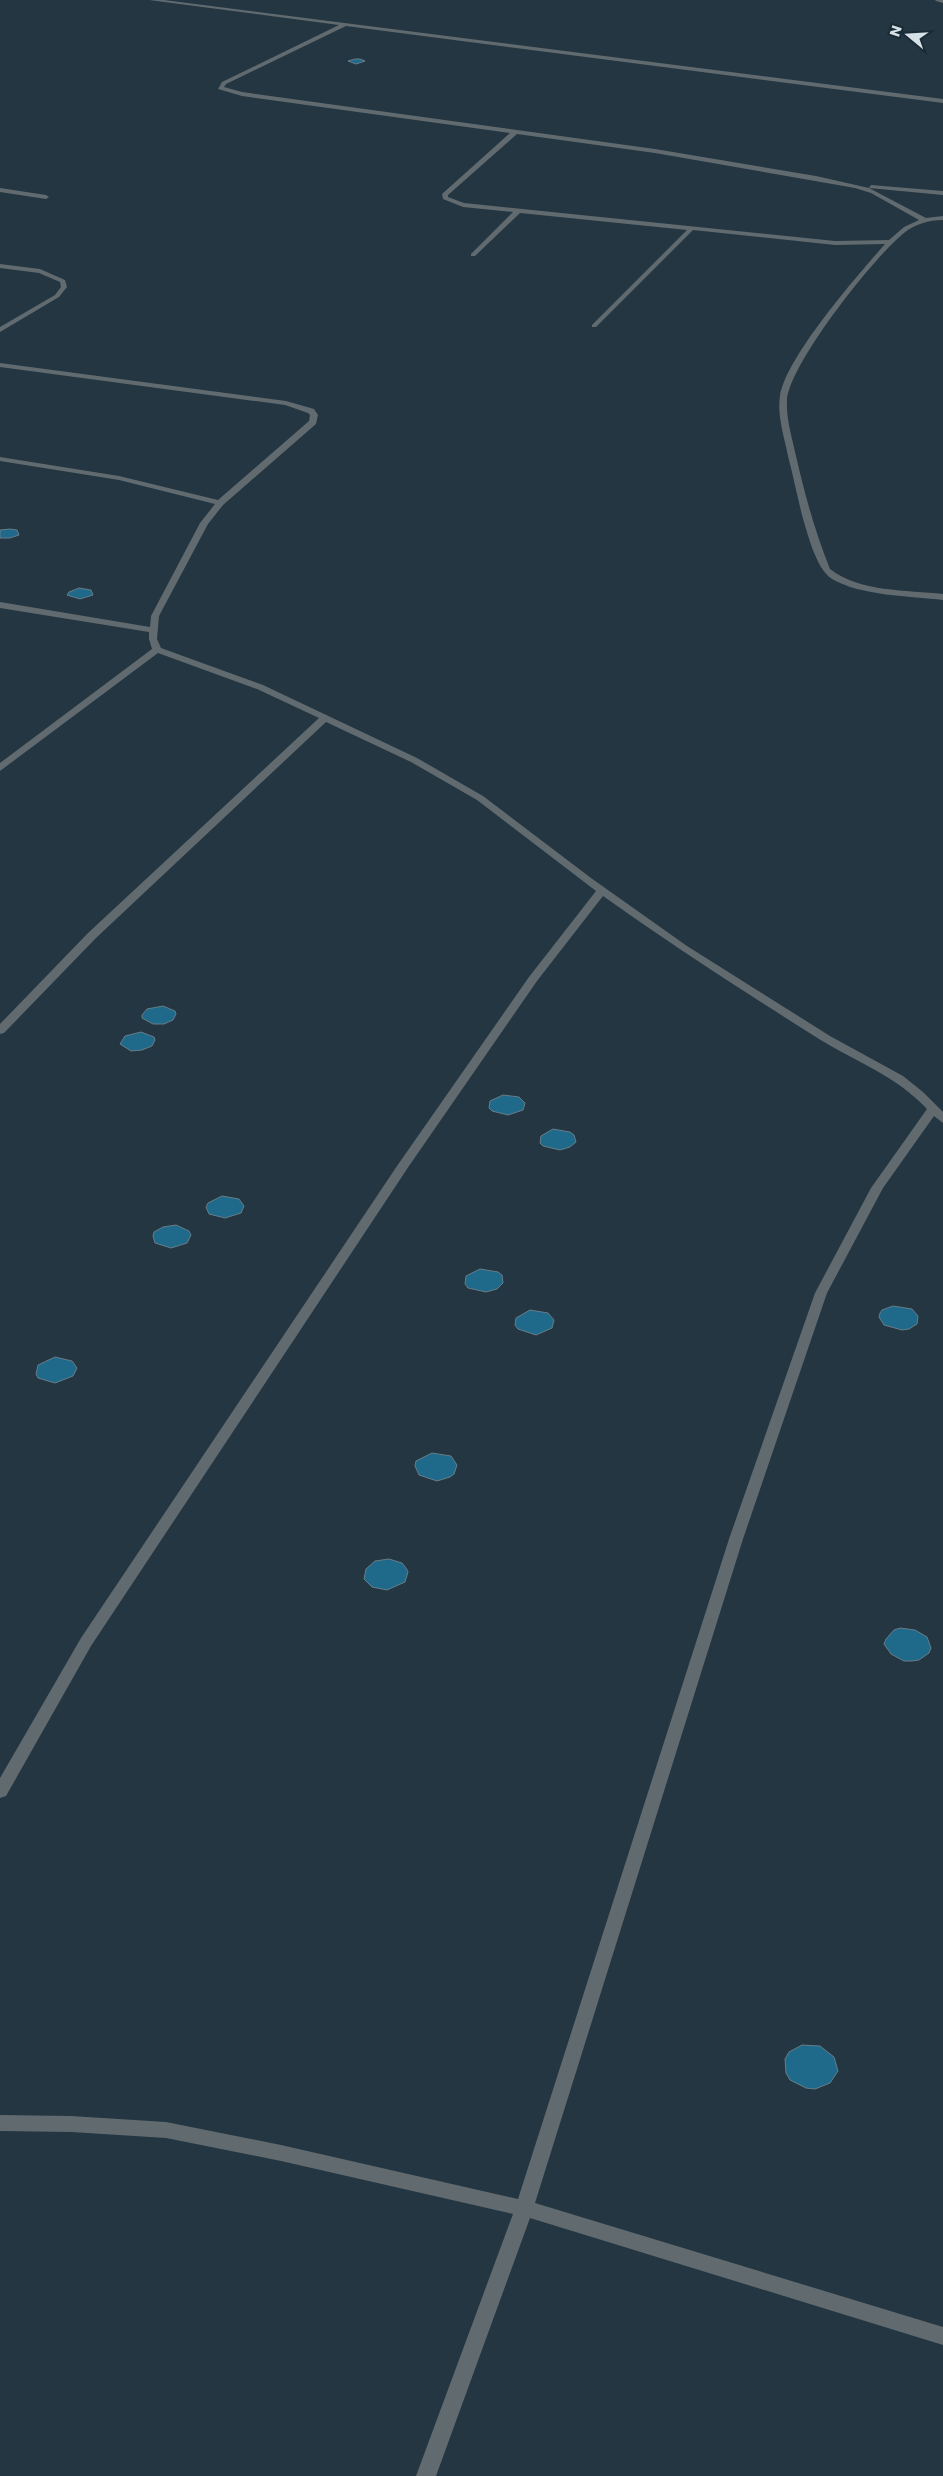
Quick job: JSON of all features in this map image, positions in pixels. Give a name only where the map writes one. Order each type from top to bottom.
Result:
[{"type":"street","points":[[152,0],[943,101]]},
{"type":"street","points":[[938,0],[943,1]]},
{"type":"street","points":[[344,25],[224,82],[220,88],[242,94],[516,130],[665,152],[857,186],[943,193]]},
{"type":"street","points":[[516,130],[445,194],[445,198],[463,205],[851,244],[891,242]]},
{"type":"street","points":[[857,186],[885,197],[923,220]]},
{"type":"street","points":[[0,190],[46,197]]},
{"type":"street","points":[[473,255],[519,210]]},
{"type":"street","points":[[943,218],[923,220],[902,232],[879,254],[838,305],[789,378],[784,393],[783,414],[804,516],[826,570],[831,576],[839,581],[860,586],[943,597]]},
{"type":"street","points":[[594,326],[692,228]]},
{"type":"street","points":[[0,266],[52,275],[63,281],[64,287],[57,296],[0,330]]},
{"type":"street","points":[[0,365],[286,403],[311,411],[314,414],[312,422],[220,503],[204,523],[155,616],[153,639],[157,650]]},
{"type":"street","points":[[0,459],[119,478],[220,503]]},
{"type":"street","points":[[0,605],[153,630]]},
{"type":"street","points":[[157,650],[260,687],[414,760],[480,798],[683,948],[826,1038],[899,1078],[919,1094],[938,1114],[877,1188],[821,1293],[736,1539],[524,2208],[426,2476]]},
{"type":"street","points":[[0,768],[157,650]]},
{"type":"street","points":[[0,1031],[25,1002],[107,922],[267,769],[325,718]]},
{"type":"street","points":[[0,1792],[86,1642],[381,1199],[533,979],[602,890]]},
{"type":"street","points":[[0,2123],[71,2124],[166,2130],[281,2153],[524,2208],[943,2336]]},
{"type":"building","points":[[355,59],[365,61],[356,64],[348,61]]},
{"type":"building","points":[[0,530],[17,530],[19,535],[10,538],[0,538]]},
{"type":"building","points":[[79,588],[91,590],[93,595],[80,599],[67,595],[69,592]]},
{"type":"building","points":[[163,1006],[175,1011],[176,1014],[173,1020],[164,1024],[153,1024],[142,1018],[147,1009]]},
{"type":"building","points":[[141,1032],[154,1037],[155,1040],[152,1046],[142,1050],[131,1051],[120,1044],[125,1036]]},
{"type":"building","points":[[503,1095],[519,1097],[525,1103],[523,1110],[508,1115],[492,1111],[489,1108],[490,1101]]},
{"type":"building","points":[[553,1129],[570,1132],[574,1135],[576,1142],[570,1147],[560,1150],[543,1146],[540,1143],[541,1136]]},
{"type":"building","points":[[222,1196],[239,1199],[244,1206],[241,1213],[225,1218],[209,1214],[206,1207],[208,1203]]},
{"type":"building","points":[[176,1225],[189,1231],[191,1235],[187,1243],[171,1248],[155,1243],[154,1232],[163,1227]]},
{"type":"building","points":[[480,1269],[498,1272],[502,1275],[503,1283],[497,1289],[486,1292],[468,1288],[465,1284],[466,1276]]},
{"type":"building","points":[[893,1306],[912,1309],[918,1316],[917,1324],[909,1329],[902,1330],[884,1325],[879,1317],[880,1313],[882,1310]]},
{"type":"building","points":[[530,1310],[548,1313],[554,1320],[552,1328],[536,1335],[518,1329],[515,1325],[516,1318]]},
{"type":"building","points":[[55,1357],[72,1361],[77,1368],[73,1376],[55,1383],[38,1378],[36,1374],[38,1365]]},
{"type":"building","points":[[432,1453],[451,1456],[457,1465],[454,1474],[437,1481],[419,1475],[415,1466],[416,1461]]},
{"type":"building","points":[[389,1559],[402,1563],[406,1568],[408,1572],[405,1582],[387,1590],[372,1587],[364,1579],[366,1569],[375,1561]]},
{"type":"building","points":[[900,1628],[915,1630],[927,1637],[931,1648],[929,1653],[919,1660],[912,1661],[904,1661],[891,1654],[884,1644],[894,1630]]},
{"type":"building","points":[[802,2045],[820,2046],[834,2057],[838,2071],[830,2083],[815,2089],[806,2088],[790,2080],[786,2073],[785,2059],[789,2052]]}]
